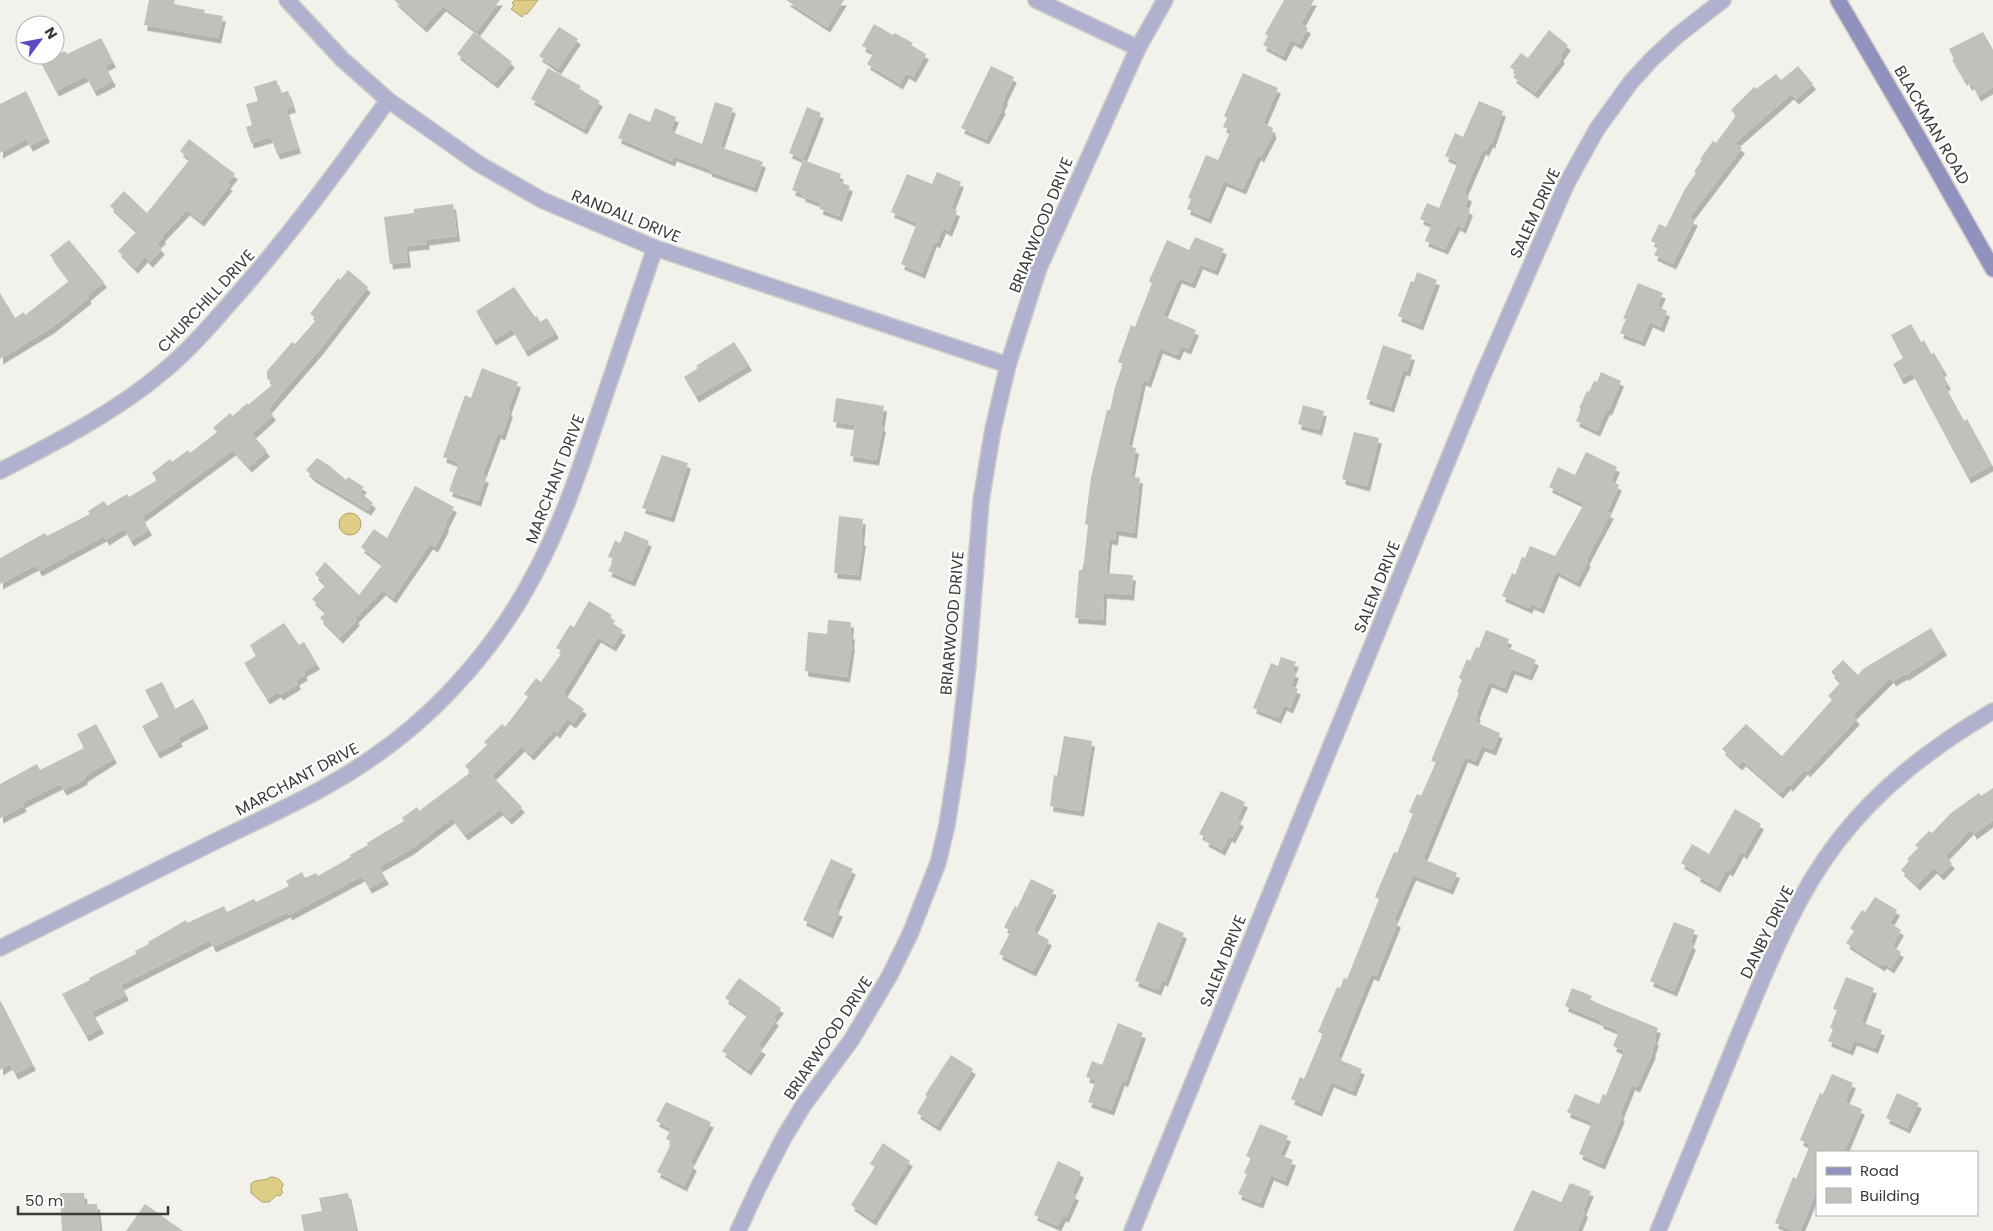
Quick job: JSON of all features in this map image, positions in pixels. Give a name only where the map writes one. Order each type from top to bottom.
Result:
[{"type":"street","name":"RANDALL DRIVE","points":[[286,0],[342,59],[388,100],[479,164],[521,190],[562,210],[655,248],[1008,366]]},
{"type":"street","points":[[1036,0],[1138,48]]},
{"type":"street","name":"BRIARWOOD DRIVE","points":[[738,1231],[783,1139],[809,1098],[852,1039],[890,975],[912,932],[938,863],[947,825],[957,761],[981,501],[993,429],[1008,366],[1039,268],[1138,48],[1165,0]]},
{"type":"street","name":"SALEM DRIVE","points":[[1132,1231],[1482,377],[1567,183],[1597,129],[1631,82],[1678,35],[1723,0]]},
{"type":"street","name":"BLACKMAN ROAD","points":[[1838,0],[1993,269]]},
{"type":"street","name":"CHURCHILL DRIVE","points":[[0,471],[62,439],[114,408],[163,372],[182,355],[269,258],[336,173],[388,100]]},
{"type":"street","name":"MARCHANT DRIVE","points":[[0,948],[331,784],[393,743],[433,708],[460,680],[488,647],[508,619],[536,572],[552,537],[578,478],[655,248]]},
{"type":"street","name":"DANBY DRIVE","points":[[1658,1231],[1767,969],[1797,906],[1819,868],[1839,840],[1889,785],[1939,745],[1993,711]]},
{"type":"shaded area","points":[[515,0],[538,0],[527,14],[525,13],[522,17],[511,9],[514,5],[512,3]]},
{"type":"shaded area","points":[[350,513],[358,516],[361,524],[358,532],[350,535],[342,532],[339,524],[342,516]]},
{"type":"shaded area","points":[[275,1177],[282,1182],[281,1191],[283,1192],[280,1196],[277,1195],[269,1202],[262,1202],[251,1193],[251,1184],[255,1181]]},
{"type":"building","points":[[149,0],[175,0],[174,4],[205,10],[204,13],[223,16],[218,38],[144,25]]},
{"type":"building","points":[[394,0],[500,0],[477,31],[443,6],[424,27]]},
{"type":"building","points":[[786,0],[844,0],[827,27]]},
{"type":"building","points":[[1284,0],[1314,0],[1301,24],[1308,28],[1299,44],[1291,40],[1283,56],[1263,45],[1268,36],[1265,34]]},
{"type":"building","points":[[874,24],[893,35],[895,33],[913,43],[911,45],[926,54],[913,77],[906,73],[900,84],[867,64],[874,52],[862,46]]},
{"type":"building","points":[[559,27],[578,39],[558,69],[539,56]]},
{"type":"building","points":[[1549,30],[1568,45],[1560,56],[1562,58],[1535,93],[1513,77],[1517,72],[1510,67],[1521,53],[1528,58]]},
{"type":"building","points":[[474,32],[512,62],[495,83],[457,54]]},
{"type":"building","points":[[1983,32],[1993,50],[1993,87],[1978,96],[1972,84],[1969,85],[1966,78],[1964,80],[1952,60],[1954,59],[1949,49]]},
{"type":"building","points":[[101,38],[113,62],[105,66],[113,81],[94,91],[86,76],[56,91],[42,65],[65,65],[65,51],[67,54]]},
{"type":"building","points":[[991,66],[1014,77],[1004,98],[1001,107],[1003,108],[986,139],[961,128]]},
{"type":"building","points":[[1798,66],[1813,84],[1796,99],[1791,94],[1735,143],[1742,148],[1689,218],[1695,220],[1673,264],[1654,255],[1659,245],[1651,241],[1659,224],[1666,227],[1685,189],[1696,173],[1694,172],[1702,160],[1700,159],[1713,141],[1716,143],[1736,116],[1731,110],[1754,87],[1756,89],[1776,74],[1781,80]]},
{"type":"building","points":[[548,68],[581,86],[579,89],[600,101],[584,129],[531,99]]},
{"type":"building","points":[[1243,73],[1278,88],[1263,123],[1273,128],[1272,131],[1274,132],[1261,157],[1258,155],[1243,189],[1224,181],[1208,218],[1187,209],[1191,199],[1188,198],[1206,155],[1218,160],[1231,130],[1223,127],[1227,118],[1224,116]]},
{"type":"building","points":[[276,80],[281,93],[288,91],[293,107],[286,109],[298,148],[277,154],[271,137],[251,143],[246,127],[252,125],[246,104],[258,101],[254,87]]},
{"type":"building","points":[[26,91],[47,137],[30,146],[26,139],[0,153],[0,104]]},
{"type":"building","points":[[1479,101],[1503,111],[1492,143],[1490,142],[1486,151],[1483,149],[1464,193],[1469,196],[1465,207],[1470,210],[1463,228],[1457,225],[1445,249],[1425,241],[1432,224],[1420,219],[1427,203],[1439,208],[1458,162],[1445,156],[1455,133],[1463,137]]},
{"type":"building","points":[[715,102],[733,108],[720,147],[763,162],[754,187],[674,156],[672,161],[618,138],[629,113],[650,122],[655,108],[676,117],[670,131],[702,144]]},
{"type":"building","points":[[807,107],[821,113],[803,159],[789,153]]},
{"type":"building","points":[[189,139],[235,174],[227,184],[230,185],[201,221],[187,210],[162,236],[163,238],[157,244],[162,249],[150,262],[145,257],[135,268],[118,251],[137,231],[110,206],[124,191],[147,213],[190,159],[180,151]]},
{"type":"building","points":[[803,160],[841,174],[838,181],[850,186],[839,216],[820,209],[821,203],[792,190]]},
{"type":"building","points":[[937,172],[961,182],[951,208],[957,211],[949,231],[943,228],[937,243],[934,241],[922,273],[901,264],[917,223],[891,212],[907,174],[932,184]]},
{"type":"building","points":[[453,204],[457,236],[426,240],[427,244],[406,246],[408,262],[390,264],[384,217],[414,213],[414,209]]},
{"type":"building","points":[[1195,237],[1224,249],[1215,270],[1200,264],[1192,283],[1179,278],[1163,316],[1196,330],[1188,349],[1181,346],[1177,355],[1160,348],[1148,382],[1143,380],[1128,446],[1136,448],[1131,476],[1140,478],[1134,533],[1116,530],[1115,540],[1109,539],[1106,573],[1133,575],[1131,595],[1104,593],[1103,620],[1075,618],[1079,570],[1082,570],[1084,562],[1088,525],[1085,524],[1091,478],[1107,410],[1110,410],[1123,364],[1118,362],[1131,325],[1135,327],[1152,283],[1149,281],[1167,240],[1189,250]]},
{"type":"building","points":[[69,240],[104,282],[87,296],[89,298],[51,328],[0,359],[0,293],[15,318],[24,312],[25,315],[69,281],[50,255]]},
{"type":"building","points":[[348,270],[368,287],[320,349],[268,409],[273,415],[252,434],[267,451],[249,467],[233,450],[142,517],[149,530],[131,541],[124,529],[106,540],[104,536],[39,571],[36,565],[0,584],[0,558],[45,533],[47,536],[90,514],[88,511],[104,501],[107,506],[127,494],[129,497],[157,480],[152,473],[170,459],[172,462],[188,450],[190,453],[217,432],[213,428],[230,413],[233,416],[273,384],[267,378],[267,371],[292,342],[295,344],[317,319],[310,314],[338,278],[340,280]]},
{"type":"building","points":[[1417,272],[1437,280],[1420,325],[1398,316],[1411,281],[1414,282]]},
{"type":"building","points":[[1638,283],[1663,293],[1657,306],[1667,311],[1661,327],[1650,322],[1642,341],[1620,333],[1626,319],[1623,319]]},
{"type":"building","points":[[514,287],[535,317],[537,316],[540,322],[547,318],[556,333],[525,351],[512,329],[493,340],[476,311]]},
{"type":"building","points":[[1911,324],[1921,342],[1924,340],[1931,354],[1934,353],[1944,370],[1941,372],[1948,384],[1945,386],[1964,421],[1967,419],[1992,465],[1968,478],[1912,373],[1901,379],[1893,364],[1903,358],[1891,335]]},
{"type":"building","points":[[734,342],[749,365],[696,397],[684,377],[698,368],[696,366]]},
{"type":"building","points":[[1383,345],[1412,355],[1407,371],[1403,370],[1391,407],[1366,399]]},
{"type":"building","points":[[482,368],[518,382],[502,435],[498,433],[482,476],[486,477],[478,501],[449,491],[459,463],[443,457],[465,395],[471,398]]},
{"type":"building","points":[[1601,372],[1621,381],[1609,410],[1607,409],[1597,431],[1576,421],[1581,409],[1579,408],[1587,391],[1589,392],[1594,381],[1597,382]]},
{"type":"building","points":[[836,398],[884,406],[881,426],[883,426],[876,460],[850,456],[855,425],[833,422]]},
{"type":"building","points":[[1303,405],[1324,411],[1319,430],[1298,424]]},
{"type":"building","points":[[1354,432],[1379,438],[1367,486],[1342,479]]},
{"type":"building","points":[[1586,452],[1617,467],[1611,481],[1619,485],[1607,512],[1611,513],[1586,560],[1588,561],[1577,582],[1556,571],[1541,608],[1531,604],[1529,608],[1502,596],[1512,573],[1515,575],[1522,557],[1525,558],[1530,546],[1555,556],[1584,504],[1549,487],[1558,467],[1575,475]]},
{"type":"building","points":[[662,455],[688,463],[671,517],[642,508]]},
{"type":"building","points":[[317,458],[346,480],[348,477],[364,487],[360,492],[373,503],[368,510],[313,477],[306,470]]},
{"type":"building","points":[[415,486],[454,507],[446,526],[435,547],[430,544],[393,598],[383,590],[355,618],[357,620],[340,638],[320,618],[326,612],[312,599],[326,585],[315,574],[325,562],[359,595],[383,564],[361,547],[374,529],[387,538]]},
{"type":"building","points":[[839,516],[863,519],[861,540],[863,540],[858,575],[834,573]]},
{"type":"building","points":[[625,531],[649,541],[632,581],[608,571],[614,559],[608,557],[615,540],[620,543]]},
{"type":"building","points":[[589,601],[612,615],[610,618],[614,621],[613,624],[623,630],[613,646],[598,637],[563,694],[584,709],[573,723],[567,719],[557,733],[554,730],[531,755],[522,746],[492,776],[522,807],[509,819],[500,810],[465,835],[452,818],[411,849],[379,867],[386,879],[369,888],[362,876],[289,915],[288,912],[213,947],[210,940],[121,985],[126,995],[92,1012],[101,1028],[86,1036],[62,994],[136,954],[135,951],[149,944],[148,942],[186,920],[187,923],[224,906],[227,912],[254,899],[256,902],[289,886],[286,881],[302,872],[305,878],[316,873],[318,876],[351,857],[350,855],[368,845],[367,843],[404,821],[402,818],[417,807],[419,811],[471,772],[465,766],[487,745],[484,742],[502,724],[505,727],[528,697],[524,694],[536,678],[541,682],[563,651],[556,648],[570,625],[574,627]]},
{"type":"building","points":[[828,620],[851,622],[850,634],[852,634],[852,644],[847,677],[805,671],[808,632],[827,634]]},
{"type":"building","points":[[284,623],[299,645],[304,642],[317,664],[303,672],[305,675],[296,680],[298,684],[280,695],[278,692],[267,699],[244,663],[256,656],[250,645]]},
{"type":"building","points":[[1931,628],[1944,650],[1906,675],[1893,681],[1891,677],[1853,715],[1857,719],[1807,772],[1805,769],[1790,786],[1788,784],[1780,793],[1743,761],[1739,765],[1722,749],[1746,724],[1782,756],[1832,700],[1828,696],[1841,682],[1831,672],[1843,660],[1858,675],[1863,669]]},
{"type":"building","points":[[1486,630],[1509,639],[1506,647],[1536,660],[1529,675],[1512,669],[1504,688],[1489,682],[1475,722],[1500,733],[1493,750],[1482,746],[1475,761],[1465,757],[1423,859],[1457,873],[1450,889],[1413,875],[1394,920],[1398,922],[1376,976],[1371,974],[1337,1057],[1362,1069],[1353,1091],[1331,1082],[1319,1111],[1291,1099],[1300,1077],[1304,1079],[1323,1034],[1318,1032],[1337,987],[1340,988],[1344,978],[1347,979],[1379,899],[1375,897],[1394,852],[1397,853],[1413,814],[1409,812],[1417,794],[1421,796],[1436,762],[1431,761],[1459,693],[1457,692],[1462,680],[1459,678],[1467,659],[1470,661],[1476,647],[1479,648]]},
{"type":"building","points":[[1281,657],[1296,662],[1292,671],[1296,673],[1291,686],[1298,689],[1290,708],[1284,705],[1278,718],[1253,708],[1271,663],[1278,666]]},
{"type":"building","points":[[162,682],[175,709],[193,699],[206,723],[178,738],[180,741],[157,753],[142,726],[159,717],[145,690]]},
{"type":"building","points":[[96,724],[114,758],[84,777],[85,779],[64,790],[60,784],[22,803],[24,806],[0,818],[0,784],[37,764],[40,770],[84,748],[77,734]]},
{"type":"building","points":[[1064,736],[1092,741],[1081,811],[1050,806],[1054,775],[1057,776]]},
{"type":"building","points":[[1993,788],[1993,820],[1974,834],[1971,829],[1945,856],[1952,863],[1941,875],[1934,868],[1917,885],[1901,870],[1909,861],[1907,859],[1918,848],[1915,845],[1929,831],[1932,833],[1951,813],[1979,793],[1981,796]]},
{"type":"building","points":[[1221,791],[1245,802],[1237,819],[1241,821],[1232,838],[1229,836],[1222,850],[1205,841],[1207,838],[1199,834]]},
{"type":"building","points":[[1735,809],[1761,824],[1744,854],[1741,851],[1730,871],[1727,869],[1717,887],[1697,876],[1698,873],[1681,863],[1692,844],[1709,854]]},
{"type":"building","points":[[831,859],[853,869],[835,909],[840,911],[830,933],[803,920]]},
{"type":"building","points":[[1031,879],[1054,890],[1033,931],[1049,940],[1033,971],[999,954],[1011,931],[1004,927],[1015,906],[1017,908]]},
{"type":"building","points":[[1875,897],[1897,910],[1890,923],[1901,930],[1892,946],[1901,952],[1891,968],[1884,963],[1882,966],[1846,943],[1854,931],[1850,928],[1862,910],[1865,912]]},
{"type":"building","points":[[1158,922],[1184,933],[1165,981],[1162,980],[1158,990],[1135,981]]},
{"type":"building","points":[[1674,922],[1695,930],[1690,943],[1693,944],[1674,991],[1650,981]]},
{"type":"building","points":[[1846,977],[1874,988],[1861,1022],[1882,1030],[1875,1048],[1854,1040],[1850,1050],[1828,1041],[1833,1029],[1830,1028],[1837,1010],[1833,1009]]},
{"type":"building","points":[[739,978],[781,1008],[773,1018],[776,1020],[758,1046],[763,1049],[748,1070],[722,1051],[748,1014],[725,998]]},
{"type":"building","points":[[1572,988],[1592,996],[1590,1000],[1658,1028],[1654,1039],[1656,1040],[1653,1052],[1637,1087],[1632,1085],[1620,1115],[1622,1116],[1602,1164],[1579,1154],[1592,1122],[1567,1112],[1575,1094],[1599,1104],[1603,1094],[1606,1095],[1624,1051],[1613,1046],[1619,1031],[1600,1023],[1601,1021],[1565,1006]]},
{"type":"building","points":[[0,1000],[33,1065],[15,1074],[10,1064],[0,1070]]},
{"type":"building","points":[[1118,1023],[1143,1033],[1125,1082],[1122,1080],[1111,1110],[1088,1102],[1096,1080],[1086,1077],[1092,1061],[1102,1065]]},
{"type":"building","points":[[951,1055],[973,1069],[937,1126],[917,1113],[927,1096],[925,1095]]},
{"type":"building","points":[[1832,1074],[1853,1083],[1845,1102],[1862,1109],[1844,1151],[1816,1151],[1816,1192],[1800,1231],[1794,1231],[1775,1223],[1793,1177],[1796,1179],[1810,1145],[1800,1140],[1820,1093],[1823,1094]]},
{"type":"building","points":[[1897,1093],[1919,1103],[1907,1128],[1886,1118]]},
{"type":"building","points":[[666,1102],[711,1122],[690,1163],[694,1165],[684,1186],[657,1172],[672,1142],[666,1139],[671,1129],[656,1121]]},
{"type":"building","points":[[1260,1124],[1288,1136],[1280,1155],[1293,1160],[1285,1181],[1271,1175],[1260,1203],[1238,1194],[1247,1174],[1244,1173],[1251,1158],[1246,1156]]},
{"type":"building","points":[[883,1143],[910,1161],[873,1220],[851,1205],[875,1167],[870,1164]]},
{"type":"building","points":[[1058,1161],[1081,1172],[1072,1193],[1076,1195],[1066,1217],[1063,1216],[1058,1226],[1034,1215]]},
{"type":"building","points":[[1570,1183],[1591,1191],[1577,1231],[1513,1231],[1532,1190],[1561,1202]]},
{"type":"building","points":[[60,1193],[84,1193],[85,1204],[97,1204],[100,1231],[62,1231]]},
{"type":"building","points":[[348,1193],[356,1231],[304,1231],[301,1215],[322,1211],[319,1198]]},
{"type":"building","points":[[145,1204],[183,1231],[126,1231]]}]
